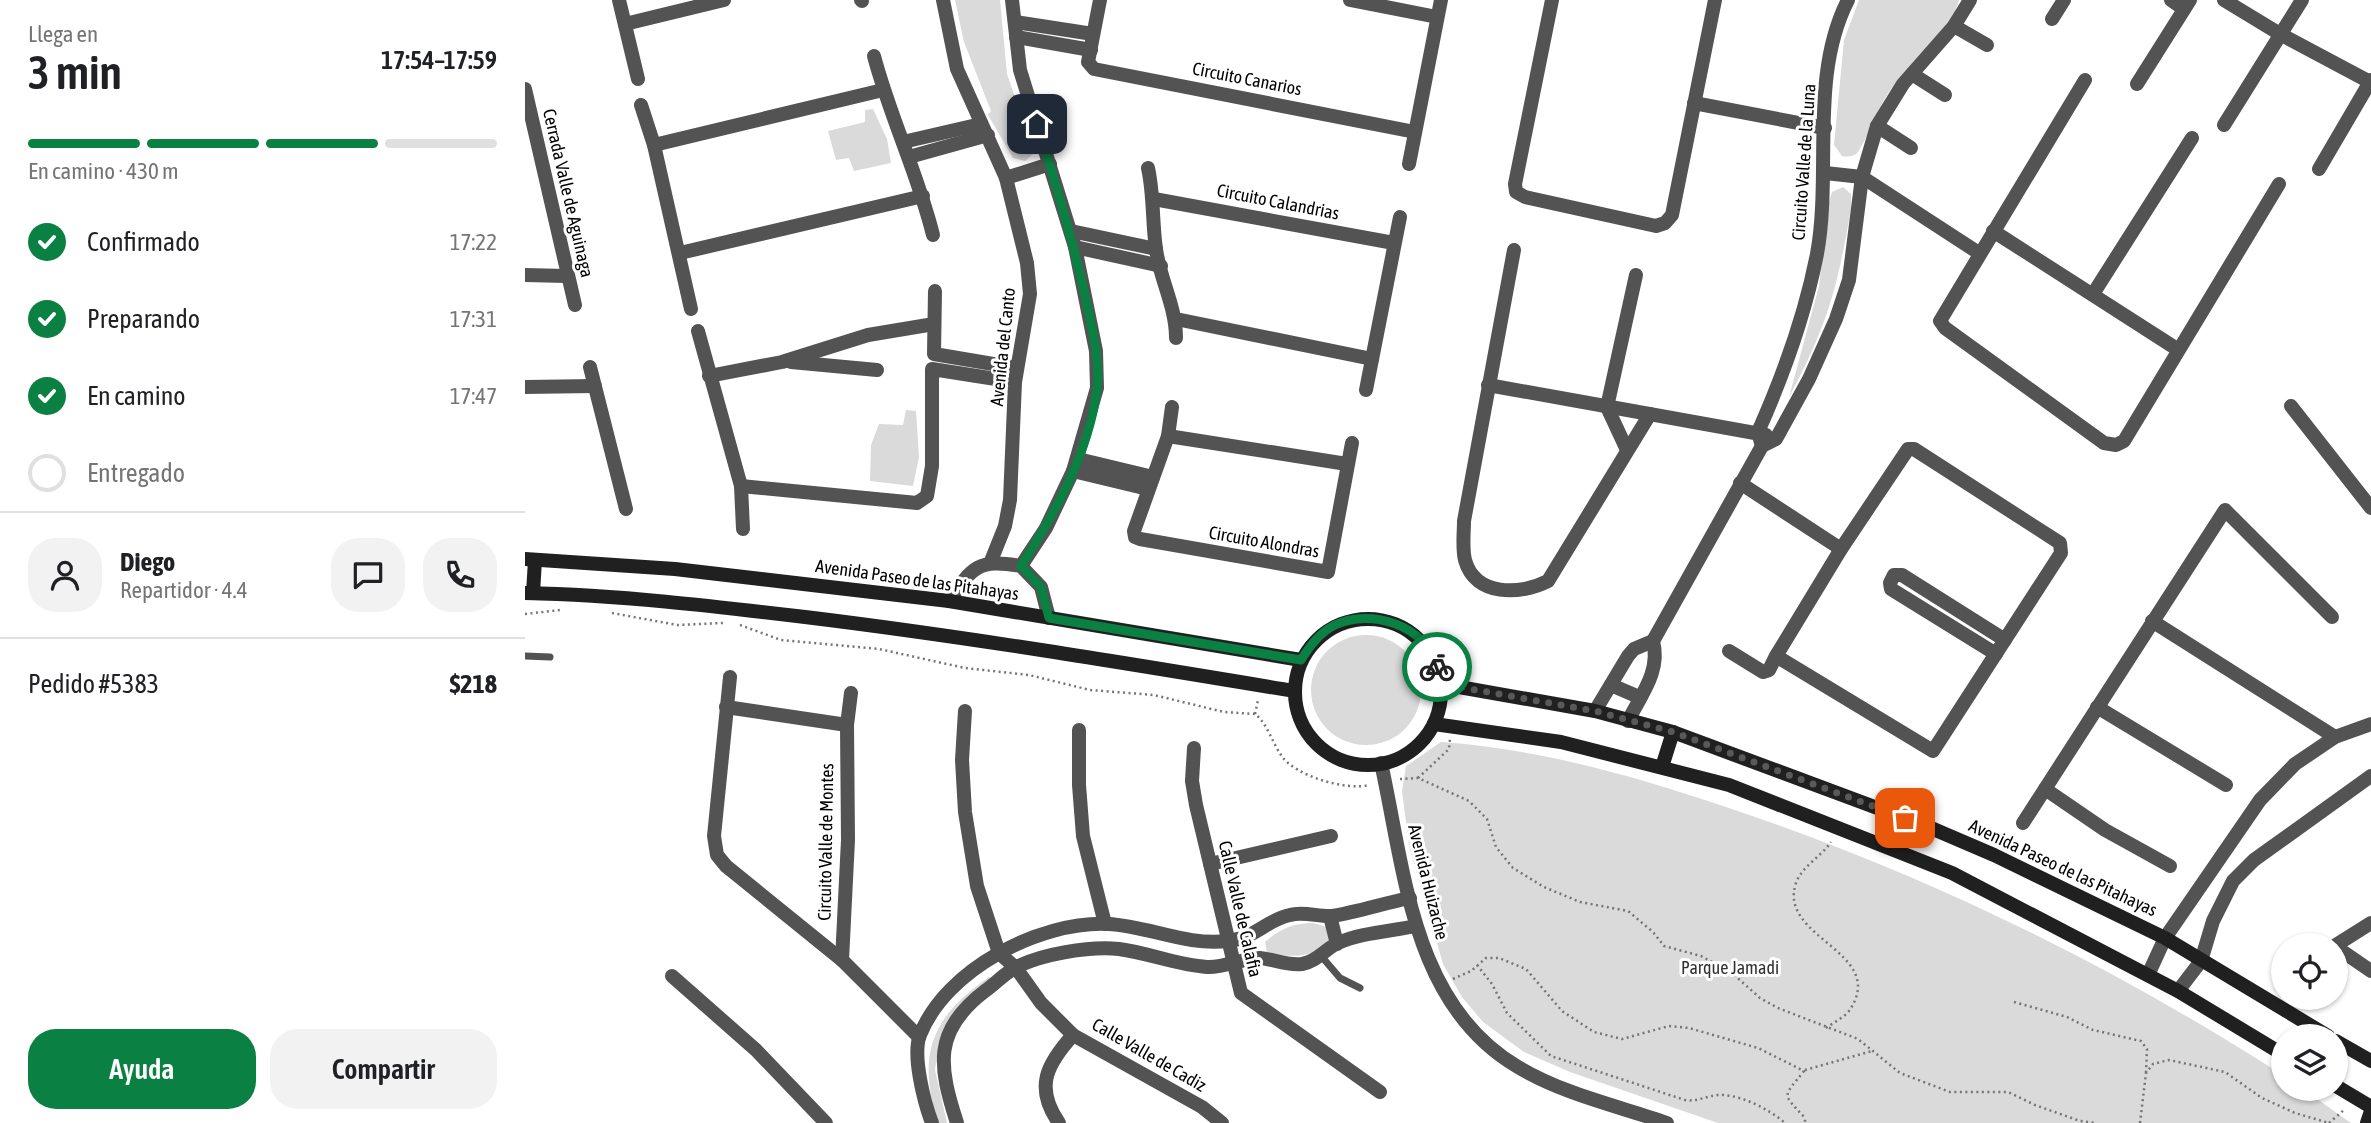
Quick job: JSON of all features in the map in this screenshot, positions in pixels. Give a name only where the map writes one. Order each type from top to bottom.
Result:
[{"type":"street","points":[[619,0],[638,79]]},
{"type":"street","points":[[625,24],[724,0]]},
{"type":"street","name":"Avenida del Canto","points":[[943,0],[957,69],[1006,178],[1027,263],[1030,294],[1016,375],[1010,500],[1005,526],[991,561]]},
{"type":"street","points":[[1013,0],[1020,70],[1075,247],[1096,351],[1097,388],[1075,465],[1046,528],[1021,566]]},
{"type":"street","points":[[1016,37],[1091,50],[1100,0]]},
{"type":"street","points":[[1350,0],[1437,17]]},
{"type":"street","points":[[1409,164],[1441,0]]},
{"type":"street","points":[[1552,0],[1515,184],[1517,192],[1525,197],[1656,226],[1665,223],[1672,215],[1715,0]]},
{"type":"street","name":"Circuito Valle de la Luna","points":[[1627,721],[1656,662],[1653,641],[1740,483],[1760,439],[1790,352],[1817,254],[1834,38],[1848,0]]},
{"type":"street","points":[[1488,385],[1650,414],[1760,439],[1776,439],[1809,379],[1849,280],[1862,177],[1877,126],[1912,74],[1955,26],[1970,0]]},
{"type":"street","points":[[2052,19],[2064,0]]},
{"type":"street","points":[[2137,84],[2187,5],[2171,0]]},
{"type":"street","points":[[2224,0],[2280,34],[2370,81],[2319,169]]},
{"type":"street","points":[[2224,125],[2302,0]]},
{"type":"street","points":[[1015,22],[1093,34]]},
{"type":"street","points":[[1955,26],[1987,45]]},
{"type":"street","name":"Circuito Canarios","points":[[1091,50],[1088,62],[1094,69],[1415,132]]},
{"type":"street","points":[[874,57],[883,90],[923,195],[933,235]]},
{"type":"street","points":[[1912,74],[1945,96]]},
{"type":"street","points":[[2085,80],[1940,321],[1945,328],[2104,443],[2116,445],[2124,441],[2177,349],[2279,184]]},
{"type":"street","name":"Cerrada Valle de Aguinaga","points":[[525,89],[566,276],[575,305]]},
{"type":"street","points":[[654,145],[883,90]]},
{"type":"street","points":[[1694,103],[1825,128]]},
{"type":"street","points":[[641,105],[654,145],[691,309]]},
{"type":"street","points":[[1877,126],[1911,148]]},
{"type":"street","points":[[903,142],[984,130]]},
{"type":"street","points":[[908,157],[984,130]]},
{"type":"street","points":[[2093,294],[2192,138]]},
{"type":"street","points":[[1006,178],[1050,164]]},
{"type":"street","points":[[1148,167],[1154,199],[1156,250],[1176,318],[1176,338]]},
{"type":"street","points":[[1825,173],[1862,177],[1979,253]]},
{"type":"street","points":[[680,253],[923,195]]},
{"type":"street","name":"Circuito Calandrias","points":[[1154,199],[1394,243]]},
{"type":"street","points":[[1366,390],[1400,217]]},
{"type":"street","points":[[1071,231],[1156,250]]},
{"type":"street","points":[[1993,231],[2177,349]]},
{"type":"street","points":[[1075,247],[1161,265]]},
{"type":"street","points":[[1514,250],[1464,521],[1465,559],[1471,572],[1486,585],[1508,591],[1531,590],[1548,581],[1650,414]]},
{"type":"street","points":[[525,275],[566,276]]},
{"type":"street","points":[[1627,450],[1607,407],[1636,275]]},
{"type":"street","points":[[935,291],[934,354],[1016,375]]},
{"type":"street","points":[[1176,318],[1372,359]]},
{"type":"street","points":[[709,376],[782,362],[868,335],[934,324]]},
{"type":"street","points":[[698,331],[741,486],[743,529]]},
{"type":"street","points":[[782,362],[877,370]]},
{"type":"street","points":[[590,367],[626,509]]},
{"type":"street","points":[[741,486],[917,503],[924,501],[932,466],[932,369],[1016,375]]},
{"type":"street","points":[[525,387],[595,386]]},
{"type":"street","name":"Circuito Alondras","points":[[1172,407],[1168,436],[1133,530],[1140,539],[1328,572],[1352,443]]},
{"type":"street","points":[[2291,407],[2371,508]]},
{"type":"street","points":[[1168,436],[1347,464]]},
{"type":"street","points":[[1729,650],[1763,672],[1769,670],[1776,656],[1841,548],[1905,453],[1914,449],[2060,543],[2061,553],[1933,751],[1776,656]]},
{"type":"street","points":[[1075,465],[1151,483]]},
{"type":"street","points":[[1740,483],[1841,548]]},
{"type":"street","points":[[2023,823],[2225,510],[2332,617]]},
{"type":"street","points":[[530,559],[529,593],[672,601],[863,624],[1076,654],[1294,691]]},
{"type":"street","name":"Avenida Paseo de las Pitahayas","points":[[530,559],[675,569],[949,601],[1301,660]]},
{"type":"street","points":[[949,601],[965,579],[991,561],[1021,566],[1041,587],[1049,618]]},
{"type":"street","points":[[1996,654],[1891,589],[1890,583],[1894,575],[1902,575],[2005,640]]},
{"type":"street","points":[[1356,618],[1380,619],[1403,626],[1422,641],[1436,661],[1442,684],[1441,705],[1434,724],[1423,740],[1408,753],[1391,762],[1371,765],[1349,763],[1328,754],[1311,739],[1300,721],[1294,691],[1301,660],[1314,640],[1333,626],[1356,618]]},
{"type":"street","points":[[2153,621],[2335,737]]},
{"type":"street","name":"Circuito Valle de la Luna","points":[[1595,711],[1634,649],[1653,641]]},
{"type":"street","name":"Circuito Valle de Montes","points":[[730,677],[714,836],[717,855],[726,866],[842,960],[919,1037]]},
{"type":"street","name":"Avenida Paseo de las Pitahayas","points":[[1442,684],[1595,711],[1673,732],[1931,828],[2165,938],[2308,1024]]},
{"type":"street","points":[[1611,685],[1639,697]]},
{"type":"street","name":"Circuito Valle de Montes","points":[[842,960],[848,840],[847,725],[851,693]]},
{"type":"street","points":[[2097,707],[2226,785]]},
{"type":"street","points":[[726,708],[847,725]]},
{"type":"street","points":[[965,711],[965,812],[977,886],[999,953]]},
{"type":"street","points":[[1434,724],[1561,742],[1729,785],[1952,873],[2178,991],[2271,1047]]},
{"type":"street","points":[[2148,975],[2165,938],[2260,800],[2294,764],[2335,737],[2371,724]]},
{"type":"street","points":[[1079,730],[1083,836],[1105,924]]},
{"type":"street","points":[[1662,767],[1673,732]]},
{"type":"street","name":"Calle Valle de Calafia","points":[[1194,748],[1192,780],[1196,805],[1241,993],[1380,1092]]},
{"type":"street","name":"Avenida Huizache","points":[[1381,763],[1416,926],[1438,984],[1466,1026],[1509,1062],[1545,1081],[1664,1122]]},
{"type":"street","points":[[2178,991],[2201,961],[2213,921],[2232,881],[2253,860],[2371,776]]},
{"type":"street","points":[[2045,789],[2105,830],[2170,866]]},
{"type":"street","points":[[1210,864],[1331,836]]},
{"type":"street","points":[[932,1123],[921,1082],[919,1037],[941,1001],[975,966],[1027,939],[1105,924],[1144,929],[1188,942],[1230,941],[1255,935],[1272,922],[1291,914],[1330,916],[1410,898]]},
{"type":"street","points":[[1330,916],[1337,944]]},
{"type":"street","points":[[2348,938],[2371,923]]},
{"type":"street","points":[[957,1123],[942,1074],[944,1043],[950,1029],[976,998],[1016,968],[1071,951],[1096,949],[1119,949],[1198,966],[1233,964],[1260,958],[1280,964],[1302,964],[1322,957],[1337,944],[1416,926]]},
{"type":"street","points":[[1255,935],[1260,958]]},
{"type":"street","name":"Calle Valle de Cadiz","points":[[999,953],[1016,968],[1041,1003],[1073,1035],[1202,1107],[1222,1123]]},
{"type":"street","points":[[2348,955],[2371,971]]},
{"type":"street","points":[[673,976],[756,1050],[826,1123]]},
{"type":"street","points":[[1059,1123],[1045,1087],[1046,1072],[1054,1055],[1073,1035]]},
{"type":"street","points":[[2348,1048],[2371,1062]]},
{"type":"street","points":[[2348,1094],[2371,1109],[2367,1123]]},
{"type":"lane","points":[[525,656],[549,657]]},
{"type":"lane","points":[[1322,957],[1340,978],[1360,988]]},
{"type":"path","points":[[525,614],[562,610]]},
{"type":"path","points":[[610,613],[677,625],[728,622]]},
{"type":"path","points":[[739,625],[782,640],[879,649],[965,667],[1030,675],[1090,690],[1154,695],[1224,712],[1255,714],[1283,758],[1307,776],[1357,789],[1385,780],[1418,778],[1454,793],[1480,810],[1494,834],[1496,847],[1513,868],[1580,902],[1627,911],[1653,932],[1664,946],[1701,956],[1732,972],[1760,998],[1826,1028],[1858,1039],[1900,1073],[1950,1092],[2008,1092],[2035,1105],[2096,1123]]},
{"type":"path","points":[[1418,778],[1449,749],[1450,725]]},
{"type":"path","points":[[1826,1028],[1851,1009],[1857,982],[1854,968],[1801,919],[1794,895],[1802,872],[1825,851],[1840,829]]},
{"type":"path","points":[[1438,984],[1461,977],[1486,958],[1499,958],[1520,965],[1532,974],[1573,1020],[1611,1038],[1635,1038],[1669,1026],[1689,1028],[1758,1048],[1804,1071]]},
{"type":"path","points":[[1477,965],[1492,984],[1507,1013],[1551,1056],[1685,1100],[1695,1101],[1715,1096],[1737,1098],[1769,1111],[1785,1123]]},
{"type":"path","points":[[2014,1002],[2067,1017],[2093,1030],[2141,1041],[2147,1049],[2140,1123]]},
{"type":"path","points":[[1805,1123],[1786,1097],[1787,1091],[1804,1071],[1873,1051]]},
{"type":"path","points":[[2145,1073],[2153,1064],[2169,1060],[2225,1072],[2262,1098],[2295,1114],[2329,1123],[2344,1110],[2352,1096]]},
{"type":"green space","points":[[955,0],[1000,0],[1007,74],[1033,149],[1033,154],[1025,161],[1013,158],[988,115],[991,111],[964,42]]},
{"type":"green space","points":[[1859,0],[1959,0],[1939,35],[1887,95],[1857,153],[1846,157],[1842,156],[1834,145],[1844,40]]},
{"type":"green space","points":[[873,109],[887,139],[891,163],[854,171],[849,158],[836,160],[828,131],[865,122],[865,110]]},
{"type":"green space","points":[[1843,187],[1851,194],[1851,208],[1836,284],[1813,349],[1789,397],[1819,286],[1829,202],[1832,192]]},
{"type":"green space","points":[[906,410],[916,411],[919,457],[913,486],[870,481],[871,445],[879,424],[903,425]]},
{"type":"green space","points":[[1366,635],[1387,639],[1405,651],[1417,669],[1421,690],[1417,711],[1405,729],[1387,741],[1366,745],[1345,741],[1327,729],[1315,711],[1311,690],[1315,669],[1327,651],[1345,639]]},
{"type":"green space","name":"Parque Jamadi","points":[[1441,742],[1549,757],[1654,784],[1797,832],[1941,890],[2082,958],[2271,1068],[2271,1101],[2320,1101],[2351,1123],[1718,1123],[1570,1072],[1524,1052],[1483,1022],[1462,997],[1443,964],[1409,846],[1402,791],[1406,766]]},
{"type":"green space","points":[[1313,923],[1327,927],[1329,939],[1316,951],[1292,956],[1267,953],[1265,942],[1276,934],[1299,924]]},
{"type":"green space","points":[[989,977],[992,979],[938,1049],[935,1070],[947,1123],[938,1123],[929,1077],[933,1040],[941,1023],[953,1008]]},
{"type":"way so far","points":[[1437,667],[1442,684],[1595,711],[1673,732],[1905,818]]},
{"type":"route","points":[[1037,124],[1075,247],[1096,351],[1097,388],[1089,424],[1073,471],[1046,528],[1021,566],[1041,587],[1049,618],[1301,660],[1314,640],[1333,626],[1356,618],[1380,619],[1403,626],[1422,641],[1436,661],[1437,667]]}]
